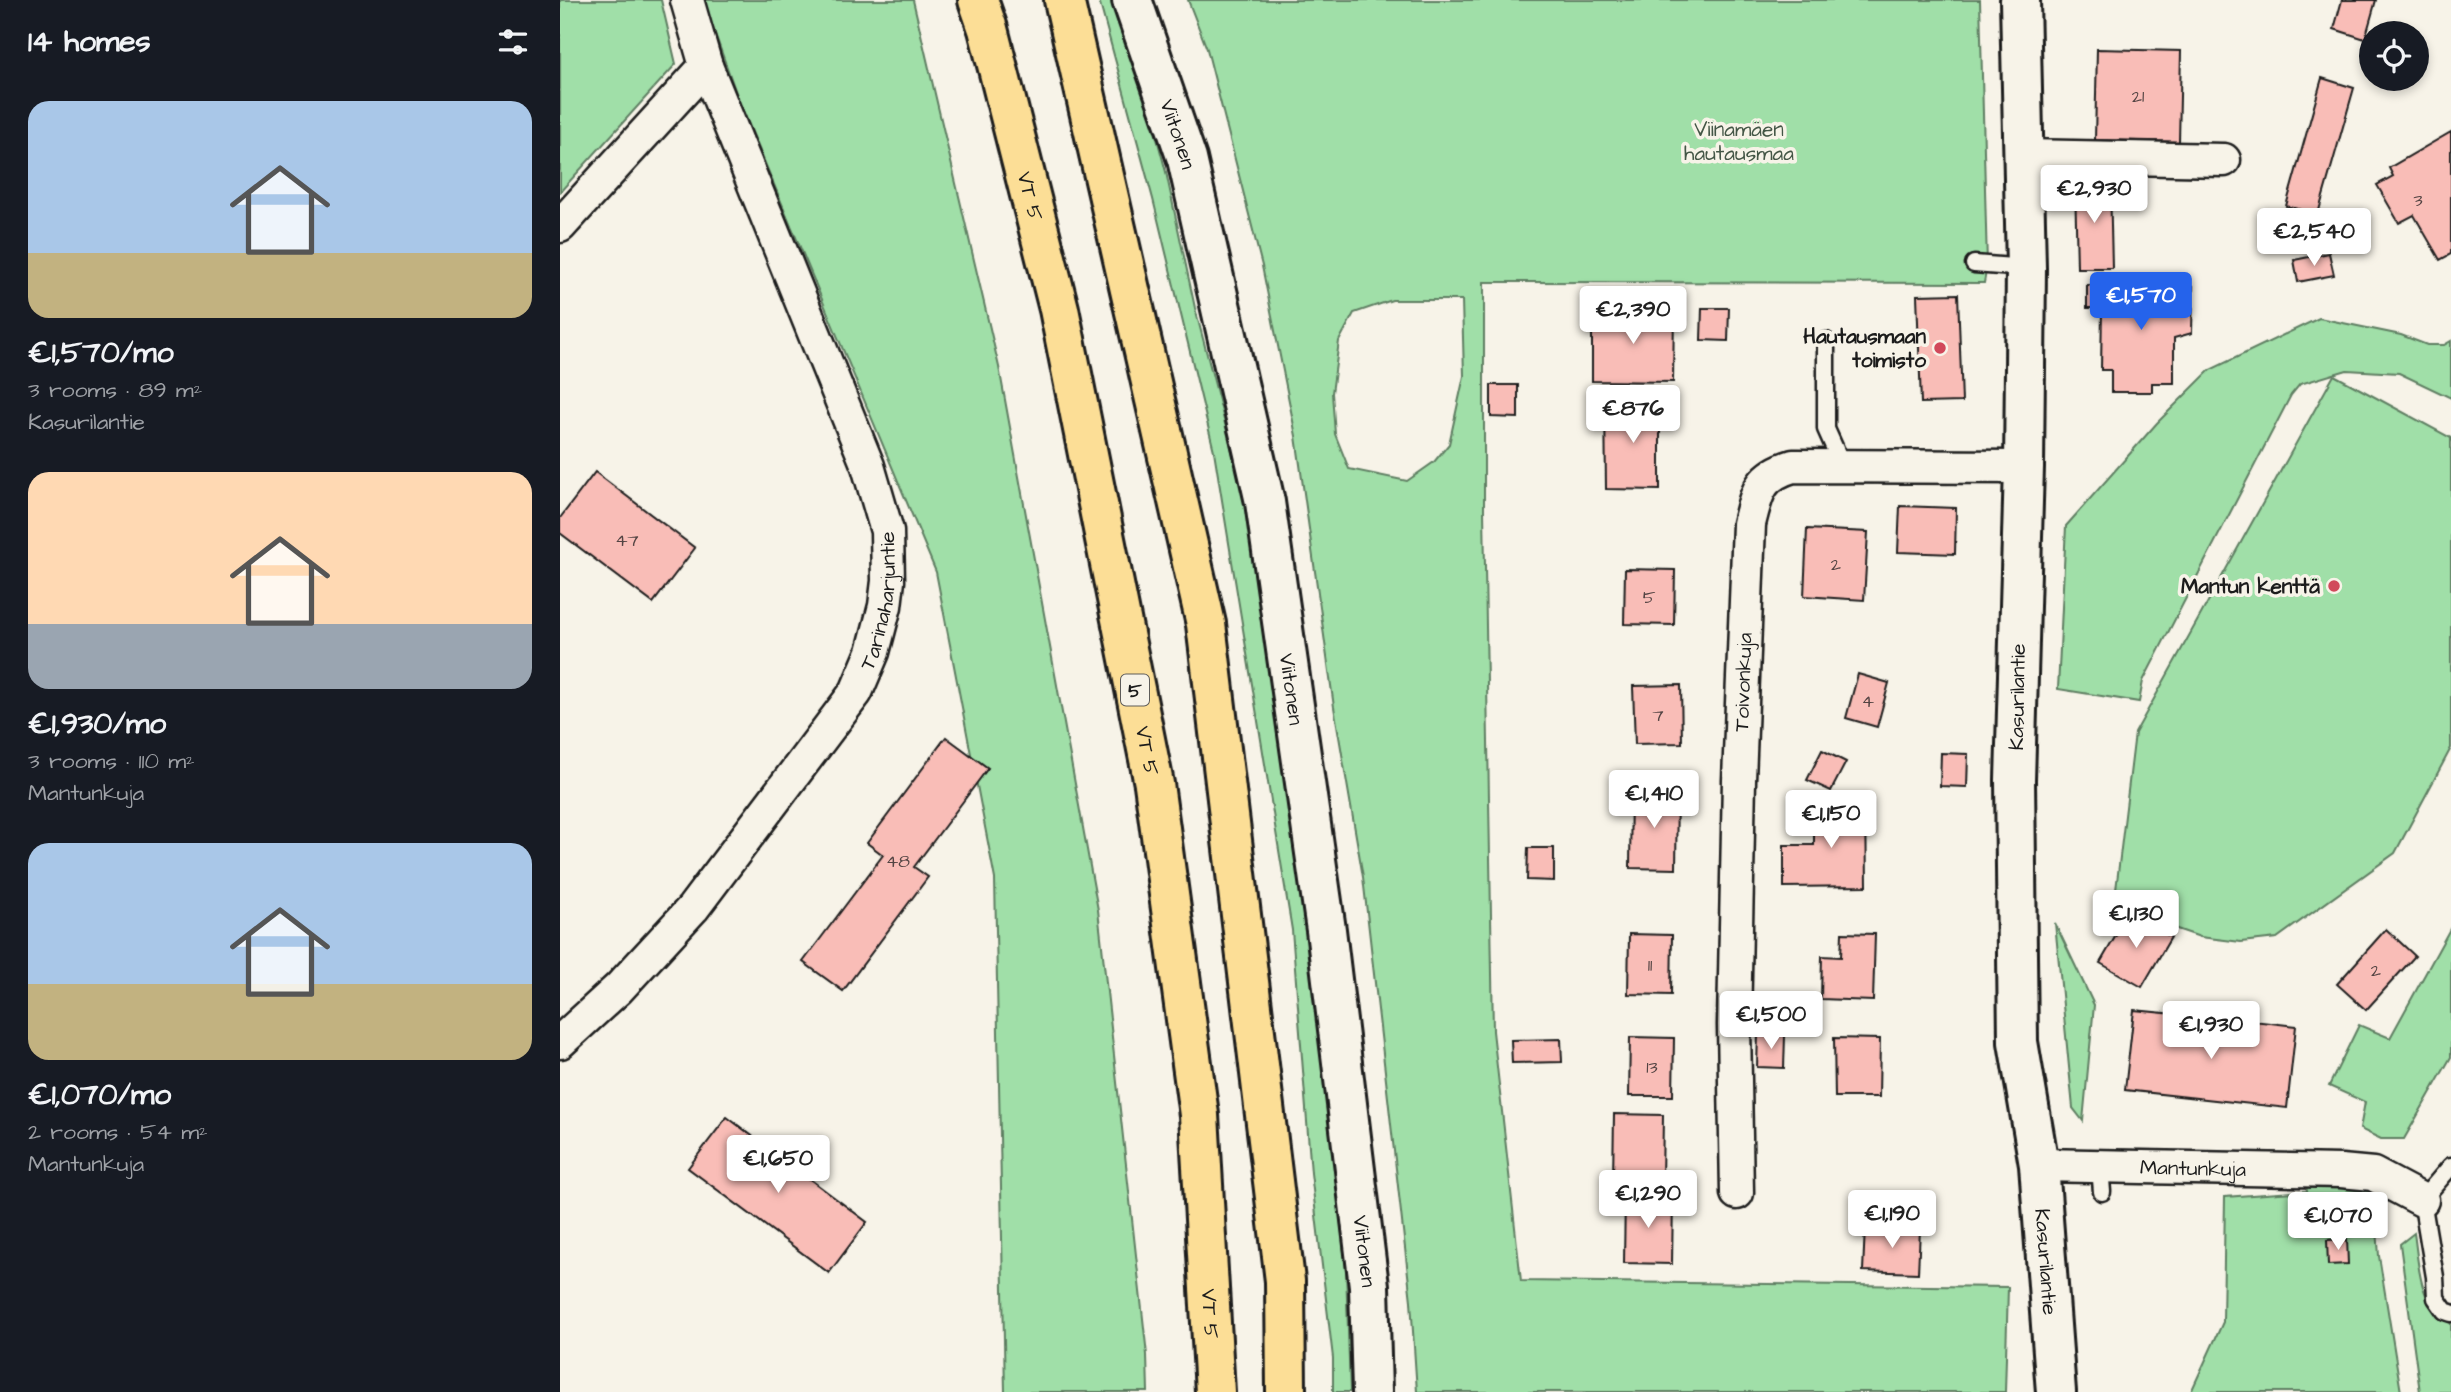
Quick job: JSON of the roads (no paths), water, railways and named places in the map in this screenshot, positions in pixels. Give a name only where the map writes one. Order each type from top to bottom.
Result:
[{"type":"highway","name":"VT 5","points":[[978,0],[988,29],[1059,309],[1154,784],[1199,1115],[1215,1392]]},
{"type":"highway","points":[[1064,0],[1206,624],[1285,1281],[1286,1392]]},
{"type":"main road","name":"Viitonen","points":[[1132,0],[1187,159],[1265,502],[1326,930],[1369,1286],[1372,1392]]},
{"type":"main road","name":"Kasurilantie","points":[[2020,0],[2026,268],[2024,467],[2015,780],[2018,1042],[2039,1165],[2056,1392]]},
{"type":"street","name":"Tarinaharjuntie","points":[[560,1042],[620,988],[693,908],[856,692],[873,652],[885,606],[888,581],[887,531],[868,466],[706,66],[687,0]]},
{"type":"street","points":[[560,226],[706,66]]},
{"type":"street","points":[[2022,156],[2224,160]]},
{"type":"street","name":"Toivonkuja","points":[[1737,1193],[1734,1012],[1739,780],[1749,524],[1757,494],[1764,482],[1776,471],[1793,466],[2024,467]]},
{"type":"street","name":"Mantunkuja","points":[[2039,1165],[2101,1179],[2373,1174],[2422,1200]]},
{"type":"lane","points":[[1974,264],[2026,268]]},
{"type":"lane","points":[[1826,341],[1826,429],[1843,467]]},
{"type":"lane","points":[[2451,1166],[2422,1200],[2436,1298],[2445,1311],[2451,1313]]},
{"type":"place","name":"Hautausmaan toimisto","points":[[1940,348]]},
{"type":"place","name":"Mantun kenttä","points":[[2334,586]]},
{"type":"park label","name":"Viinamäen hautausmaa","points":[[1739,141]]}]
